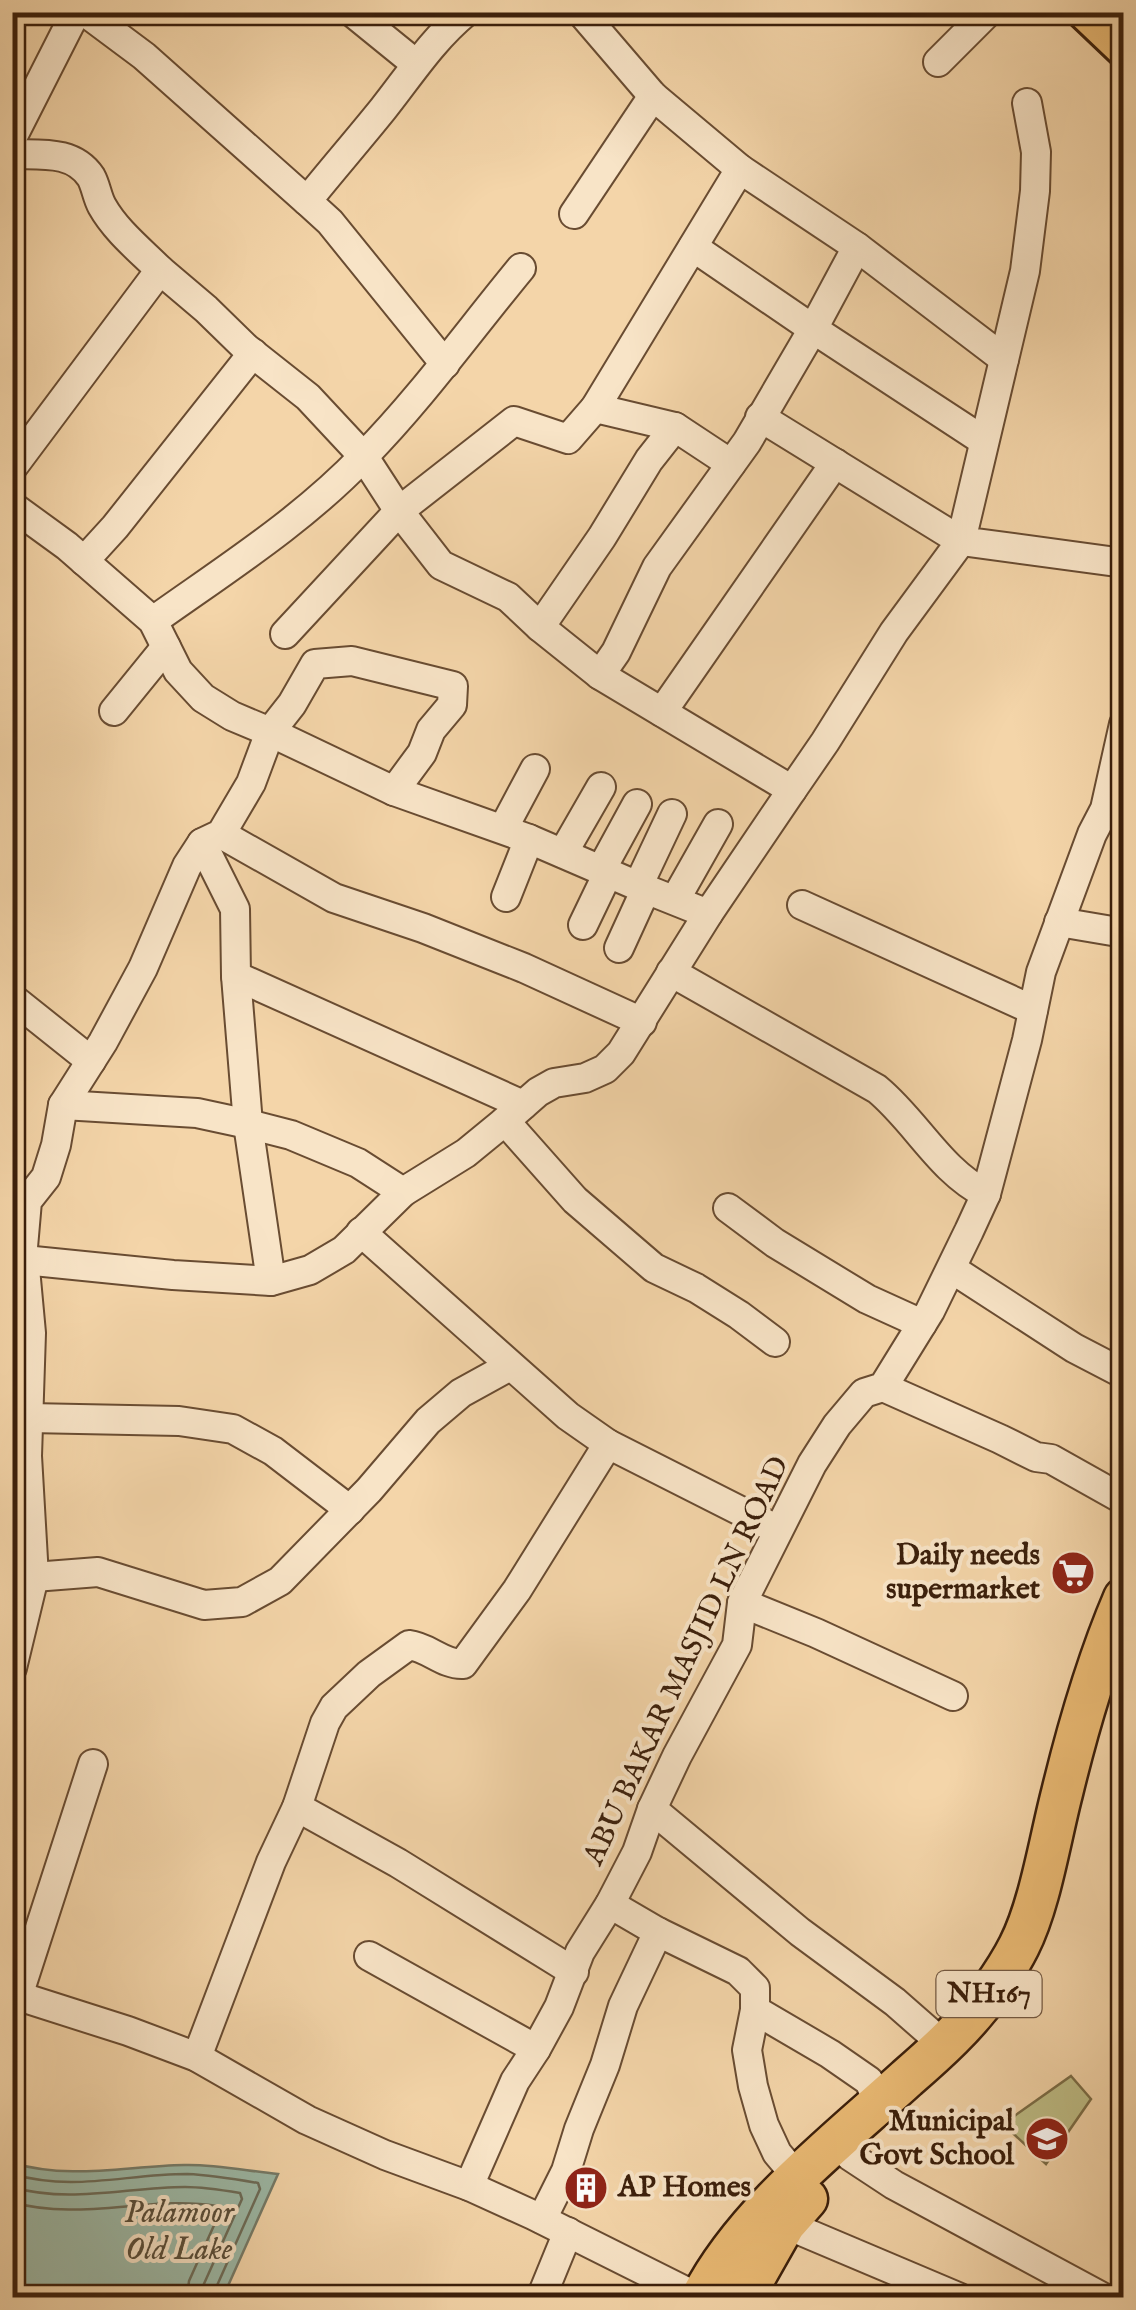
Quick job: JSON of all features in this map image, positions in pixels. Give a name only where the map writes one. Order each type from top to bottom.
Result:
[{"type":"highway","name":"NH167","points":[[700,2298],[710,2278],[741,2238],[798,2178],[944,2045],[988,1996],[1020,1943],[1078,1728],[1124,1598]]},
{"type":"highway","name":"NH167","points":[[743,2298],[785,2224],[850,2156],[1018,1998],[1057,1914],[1114,1676],[1124,1653]]},
{"type":"main road","points":[[1089,14],[1124,51]]},
{"type":"street","points":[[12,138],[76,12]]},
{"type":"street","points":[[85,12],[144,56],[330,222],[445,364]]},
{"type":"street","points":[[352,12],[416,64]]},
{"type":"street","points":[[307,201],[416,64],[466,12]]},
{"type":"street","points":[[581,12],[652,96],[740,169],[857,247],[1004,360]]},
{"type":"street","points":[[938,62],[988,12]]},
{"type":"street","points":[[574,214],[652,96]]},
{"type":"street","points":[[24,1260],[173,1276],[272,1281],[310,1270],[344,1250],[403,1192],[466,1153],[554,1083],[585,1078],[605,1069],[621,1053],[894,632],[961,541],[1025,271],[1036,152],[1027,103]]},
{"type":"street","points":[[12,154],[64,156],[80,164],[119,230],[253,353],[308,397],[364,457],[442,565],[508,596],[600,675],[792,790]]},
{"type":"street","points":[[285,634],[400,511],[514,420],[568,439],[595,408],[740,169]]},
{"type":"street","points":[[693,247],[984,441]]},
{"type":"street","points":[[600,675],[616,652],[657,567],[731,464],[813,329],[857,247]]},
{"type":"street","points":[[153,621],[292,523],[364,457],[522,268]]},
{"type":"street","points":[[12,468],[160,270]]},
{"type":"street","points":[[84,562],[253,353]]},
{"type":"street","points":[[595,408],[674,427],[731,464]]},
{"type":"street","points":[[760,416],[961,541],[1124,564]]},
{"type":"street","points":[[540,626],[674,427]]},
{"type":"street","points":[[662,712],[835,462]]},
{"type":"street","points":[[12,506],[153,621],[178,671],[203,698],[232,716],[394,792],[516,834],[708,914]]},
{"type":"street","points":[[114,710],[166,647]]},
{"type":"street","points":[[12,1668],[34,1577],[27,1456],[31,1333],[20,1195],[46,1177],[63,1104],[92,1061],[143,968],[187,866],[251,783],[270,732],[292,704],[314,664],[352,661],[452,686],[452,704],[394,792]]},
{"type":"street","name":"ABU BAKAR MASJID LN ROAD","points":[[469,2186],[515,2082],[536,2049],[580,1952],[637,1852],[677,1756],[737,1645],[742,1603],[812,1464],[837,1425],[864,1394],[883,1387],[952,1269],[986,1194],[1041,972],[1092,834],[1114,810],[1124,724]]},
{"type":"street","points":[[506,897],[516,834],[534,769]]},
{"type":"street","points":[[563,853],[601,787]]},
{"type":"street","points":[[583,925],[637,804]]},
{"type":"street","points":[[618,948],[672,814]]},
{"type":"street","points":[[675,900],[718,824]]},
{"type":"street","points":[[212,838],[235,908],[236,976],[248,1124],[272,1281]]},
{"type":"street","points":[[212,838],[334,898],[507,961],[642,1022]]},
{"type":"street","points":[[802,905],[1034,1010]]},
{"type":"street","points":[[1059,922],[1124,933]]},
{"type":"street","points":[[671,972],[877,1089],[897,1106],[952,1171],[986,1194]]},
{"type":"street","points":[[236,976],[514,1113],[575,1200],[654,1268],[696,1288],[774,1342]]},
{"type":"street","points":[[12,998],[92,1061]]},
{"type":"street","points":[[63,1104],[197,1113],[291,1135],[358,1163],[403,1192]]},
{"type":"street","points":[[728,1208],[774,1242],[867,1299],[922,1324]]},
{"type":"street","points":[[361,1232],[568,1416],[608,1444],[778,1530]]},
{"type":"street","points":[[952,1269],[1074,1348],[1124,1374]]},
{"type":"street","points":[[34,1577],[98,1572],[204,1605],[242,1602],[280,1581],[350,1510],[428,1421],[462,1393],[510,1366]]},
{"type":"street","points":[[883,1387],[1036,1457],[1052,1459],[1124,1500]]},
{"type":"street","points":[[28,1418],[179,1421],[232,1429],[273,1451],[350,1510]]},
{"type":"street","points":[[197,2057],[271,1862],[297,1806],[320,1735],[334,1708],[369,1674],[408,1645],[421,1646],[454,1664],[463,1664],[517,1590],[608,1444]]},
{"type":"street","points":[[742,1603],[953,1696]]},
{"type":"street","points":[[93,1764],[15,1995],[128,2030],[197,2057],[306,2120],[469,2186],[700,2298]]},
{"type":"street","points":[[297,1806],[398,1863],[574,1972]]},
{"type":"street","points":[[652,1809],[944,2045]]},
{"type":"street","points":[[610,1904],[738,1971],[755,1988],[747,2050],[752,2086],[777,2154],[798,2178]]},
{"type":"street","points":[[542,2219],[566,2171],[623,2006],[658,1932]]},
{"type":"street","points":[[369,1956],[536,2049]]},
{"type":"street","points":[[755,2010],[869,2081],[879,2104]]},
{"type":"street","points":[[850,2156],[894,2186],[1104,2298]]},
{"type":"street","points":[[785,2224],[960,2298]]},
{"type":"street","points":[[542,2298],[568,2232]]},
{"type":"shaded area","points":[[1071,2076],[1091,2099],[1046,2164],[1003,2124]]},
{"type":"water","name":"Palamoor Old Lake","points":[[13,2163],[56,2171],[196,2165],[278,2174],[223,2297],[13,2298]]},
{"type":"place","name":"Daily needs supermarket","points":[[1073,1573]]},
{"type":"place","name":"Municipal Govt School","points":[[1047,2139]]},
{"type":"place","name":"AP Homes","points":[[586,2188]]}]
